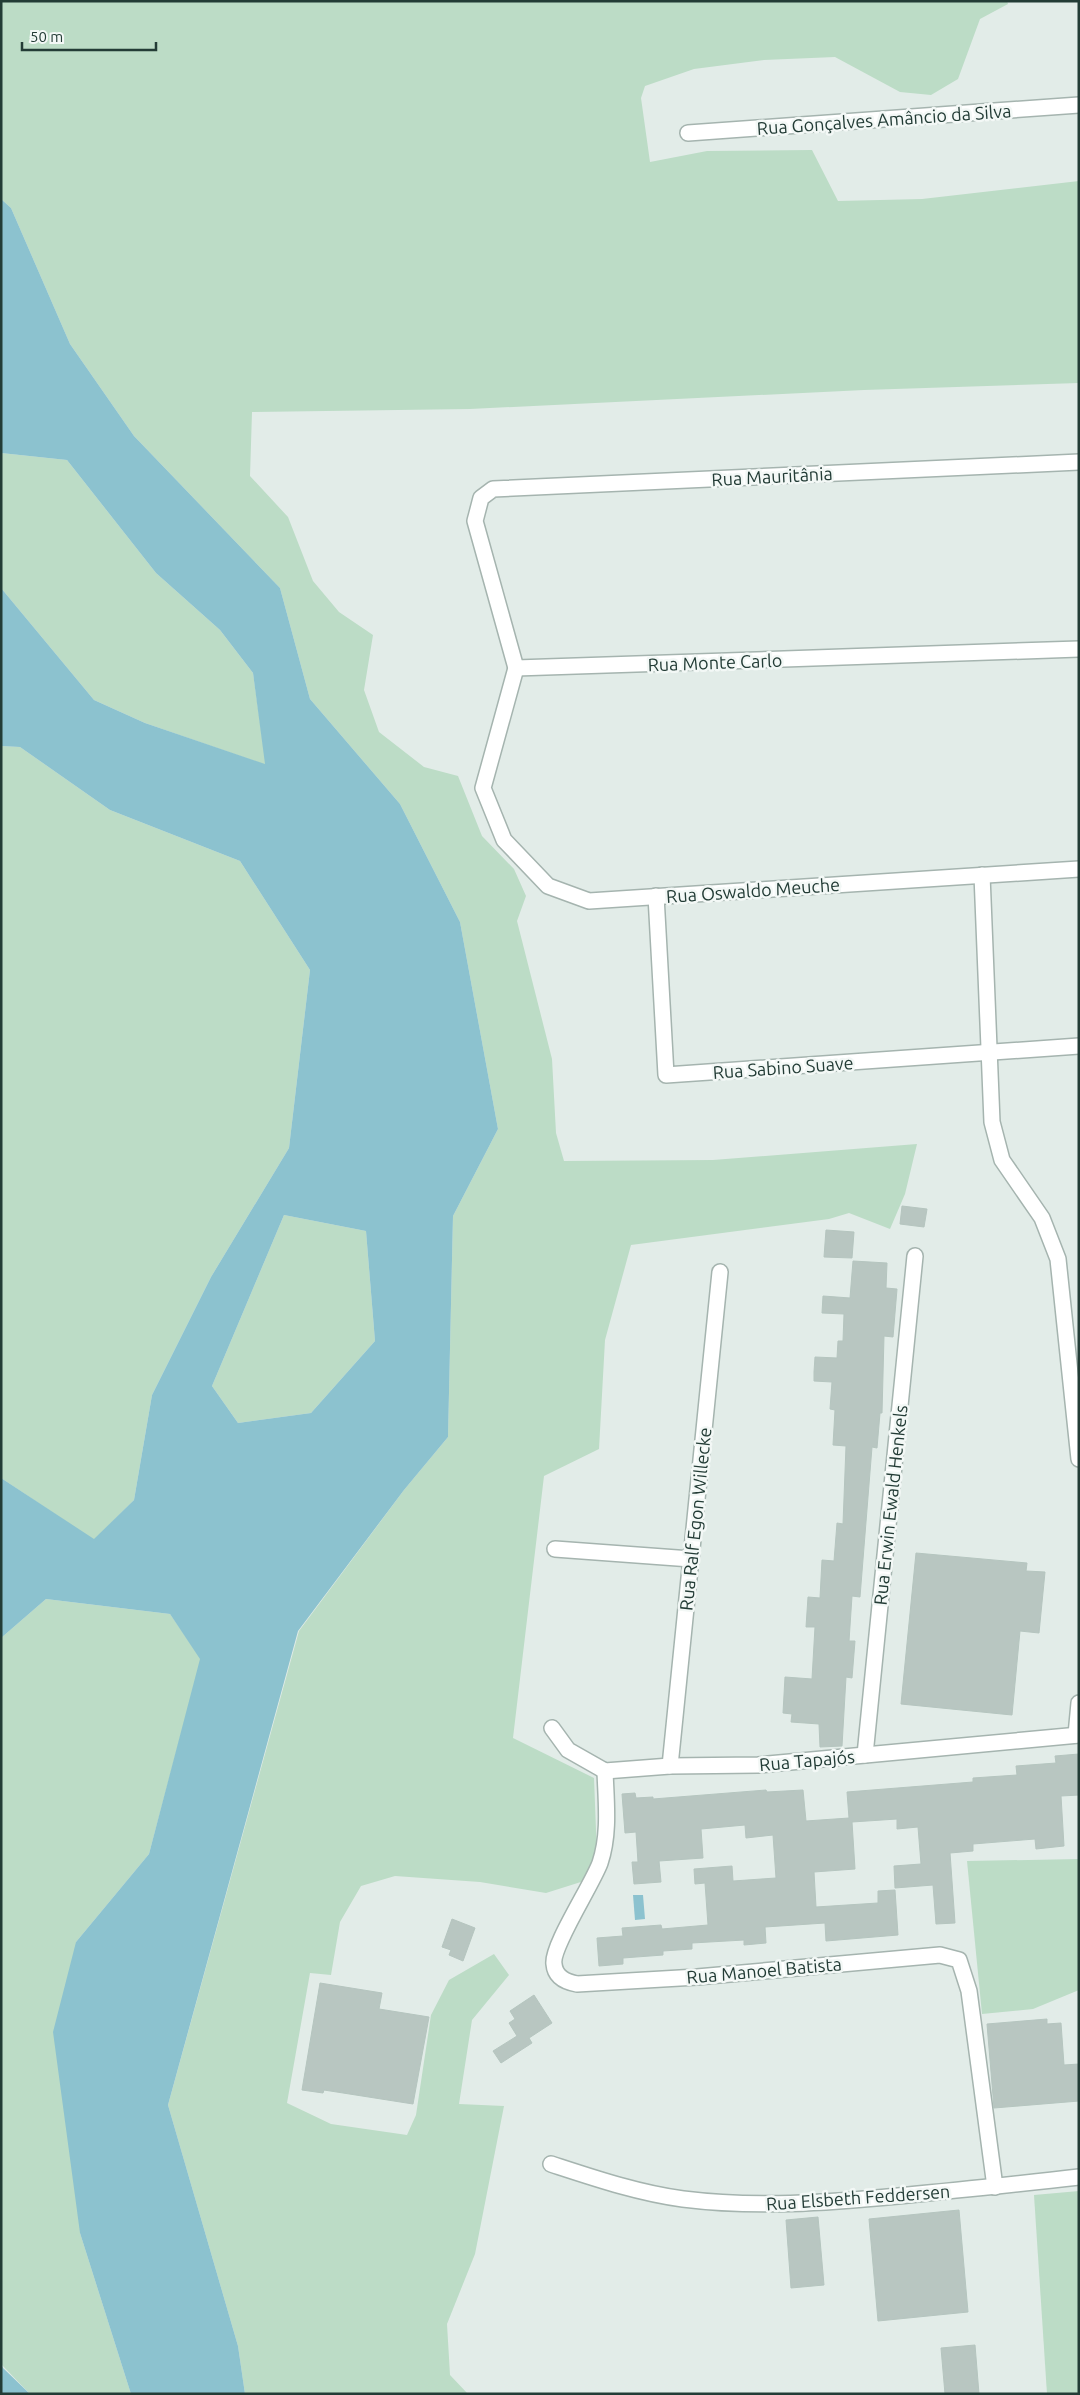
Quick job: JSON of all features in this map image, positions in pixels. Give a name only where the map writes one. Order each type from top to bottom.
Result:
[{"type":"street","name":"Rua Gonçalves Amâncio da Silva","points":[[688,133],[1079,105]]},
{"type":"street","name":"Rua Mauritânia","points":[[516,668],[475,521],[476,510],[481,498],[493,489],[1079,462]]},
{"type":"street","name":"Rua Monte Carlo","points":[[516,668],[1079,649]]},
{"type":"street","name":"Rua Oswaldo Meuche","points":[[516,668],[483,788],[504,840],[548,886],[589,900],[1079,869]]},
{"type":"street","points":[[982,875],[992,1122],[1002,1160],[1042,1218],[1058,1259],[1079,1459]]},
{"type":"street","name":"Rua Sabino Suave","points":[[656,896],[666,1075],[1079,1046]]},
{"type":"street","name":"Rua Erwin Ewald Henkels","points":[[865,1755],[915,1256]]},
{"type":"street","name":"Rua Ralf Egon Willecke","points":[[670,1766],[720,1272]]},
{"type":"street","points":[[555,1549],[691,1558]]},
{"type":"street","points":[[1077,1735],[1079,1703]]},
{"type":"street","points":[[552,1728],[568,1750],[605,1771]]},
{"type":"street","name":"Rua Tapajós","points":[[605,1771],[670,1766],[758,1765],[1077,1735]]},
{"type":"street","name":"Rua Manoel Batista","points":[[605,1771],[607,1830],[600,1862],[588,1891],[559,1940],[553,1962],[556,1974],[568,1982],[578,1984],[697,1977],[940,1954],[959,1960],[969,1991],[995,2187]]},
{"type":"street","name":"Rua Elsbeth Feddersen","points":[[551,2164],[614,2184],[672,2196],[740,2204],[808,2204],[995,2187],[1079,2176]]},
{"type":"green space","points":[[1,1],[1007,1],[1008,4],[980,19],[958,79],[931,95],[900,92],[835,57],[764,60],[694,69],[645,86],[641,98],[650,162],[707,151],[812,150],[838,201],[922,199],[1079,181],[1079,383],[864,390],[470,409],[252,412],[250,476],[288,517],[313,581],[339,612],[373,635],[364,690],[379,732],[424,767],[458,776],[482,836],[514,869],[526,896],[517,921],[552,1059],[556,1133],[564,1161],[713,1160],[917,1144],[905,1194],[890,1229],[849,1213],[829,1219],[631,1245],[605,1340],[599,1449],[544,1476],[513,1738],[594,1778],[597,1856],[584,1881],[546,1893],[480,1882],[395,1876],[361,1886],[340,1922],[331,1975],[310,1973],[287,2103],[331,2124],[407,2135],[416,2115],[431,2015],[449,1980],[494,1954],[509,1975],[472,2020],[459,2104],[504,2106],[475,2254],[447,2324],[450,2375],[468,2394],[245,2394],[238,2346],[168,2105],[299,1631],[404,1490],[448,1437],[453,1216],[498,1129],[460,922],[400,804],[310,699],[280,588],[134,436],[70,344],[11,208],[1,199]]},
{"type":"green space","points":[[1,453],[67,460],[156,573],[220,630],[253,673],[266,765],[145,723],[94,700],[1,588]]},
{"type":"green space","points":[[1,746],[20,747],[110,810],[240,861],[310,970],[289,1148],[211,1277],[152,1395],[134,1500],[94,1540],[1,1478]]},
{"type":"green space","points":[[284,1215],[366,1231],[375,1341],[311,1413],[238,1423],[212,1386]]},
{"type":"green space","points":[[46,1599],[170,1614],[201,1659],[149,1854],[76,1942],[80,2233],[131,2394],[30,2394],[1,2364],[1,1638]]},
{"type":"green space","points":[[1079,1859],[1079,1990],[1033,2009],[982,2014],[967,1861]]},
{"type":"green space","points":[[1079,2191],[1079,2394],[1047,2394],[1034,2195]]},
{"type":"water","points":[[1,199],[11,208],[70,344],[134,436],[280,588],[310,699],[400,804],[460,922],[498,1129],[453,1216],[448,1437],[404,1490],[298,1631],[168,2105],[238,2346],[245,2394],[131,2394],[80,2233],[53,2032],[76,1942],[149,1854],[200,1659],[170,1614],[46,1599],[1,1638],[1,1478],[94,1539],[134,1500],[152,1395],[211,1277],[289,1148],[310,970],[240,861],[110,810],[20,747],[1,746],[1,588],[94,700],[145,723],[265,764],[253,673],[220,630],[156,573],[67,460],[1,453]],"holes":[[[284,1215],[366,1231],[375,1341],[311,1413],[238,1423],[212,1386]]]},
{"type":"water","points":[[633,1895],[643,1895],[645,1919],[635,1920]]},
{"type":"water","points":[[1,2364],[3,2368],[30,2394],[1,2394]]},
{"type":"building","points":[[902,1206],[927,1209],[924,1227],[900,1224]]},
{"type":"building","points":[[826,1230],[854,1232],[852,1258],[824,1257]]},
{"type":"building","points":[[853,1261],[887,1263],[886,1288],[897,1289],[893,1337],[884,1336],[882,1413],[880,1413],[877,1448],[872,1447],[860,1597],[852,1596],[849,1641],[855,1641],[852,1678],[846,1677],[842,1746],[820,1747],[819,1724],[791,1722],[792,1714],[783,1713],[785,1677],[812,1679],[815,1627],[806,1627],[808,1597],[820,1598],[822,1560],[834,1561],[837,1523],[843,1524],[846,1446],[833,1445],[835,1410],[830,1409],[832,1382],[814,1381],[814,1372],[815,1357],[837,1358],[838,1341],[843,1341],[844,1314],[822,1313],[823,1296],[850,1298]]},
{"type":"building","points":[[916,1553],[1027,1563],[1026,1571],[1045,1572],[1039,1633],[1020,1631],[1012,1715],[901,1704]]},
{"type":"building","points":[[1079,1754],[1079,1795],[1061,1796],[1064,1846],[1036,1849],[1035,1839],[973,1844],[973,1851],[950,1853],[955,1923],[936,1924],[933,1885],[895,1888],[894,1866],[921,1864],[918,1827],[897,1829],[897,1819],[852,1822],[855,1869],[814,1872],[816,1907],[878,1903],[878,1891],[895,1890],[898,1935],[826,1941],[825,1923],[765,1927],[766,1943],[744,1945],[744,1940],[692,1943],[692,1949],[663,1951],[663,1955],[623,1958],[623,1964],[599,1966],[597,1938],[623,1936],[622,1928],[661,1925],[662,1929],[708,1925],[705,1883],[695,1884],[694,1869],[732,1866],[733,1881],[776,1878],[773,1835],[746,1838],[745,1825],[701,1829],[703,1858],[659,1861],[661,1882],[634,1884],[632,1862],[638,1862],[636,1832],[625,1833],[622,1794],[635,1793],[636,1798],[653,1797],[653,1799],[766,1790],[767,1792],[803,1790],[806,1821],[849,1818],[847,1792],[973,1782],[973,1778],[1017,1775],[1016,1766],[1056,1763],[1055,1756]]},
{"type":"building","points":[[452,1919],[475,1928],[463,1961],[449,1955],[451,1950],[442,1947]]},
{"type":"building","points":[[320,1983],[382,1993],[379,2009],[429,2017],[413,2104],[324,2090],[323,2093],[302,2090]]},
{"type":"building","points":[[534,1995],[552,2023],[529,2038],[532,2043],[501,2063],[493,2051],[517,2036],[509,2023],[515,2019],[510,2011]]},
{"type":"building","points":[[1047,2019],[1047,2024],[1061,2023],[1064,2065],[1079,2064],[1079,2101],[994,2108],[987,2024]]},
{"type":"building","points":[[959,2210],[968,2312],[878,2321],[869,2219]]},
{"type":"building","points":[[818,2217],[824,2285],[791,2288],[786,2220]]},
{"type":"building","points":[[975,2345],[979,2394],[945,2394],[941,2348]]}]
